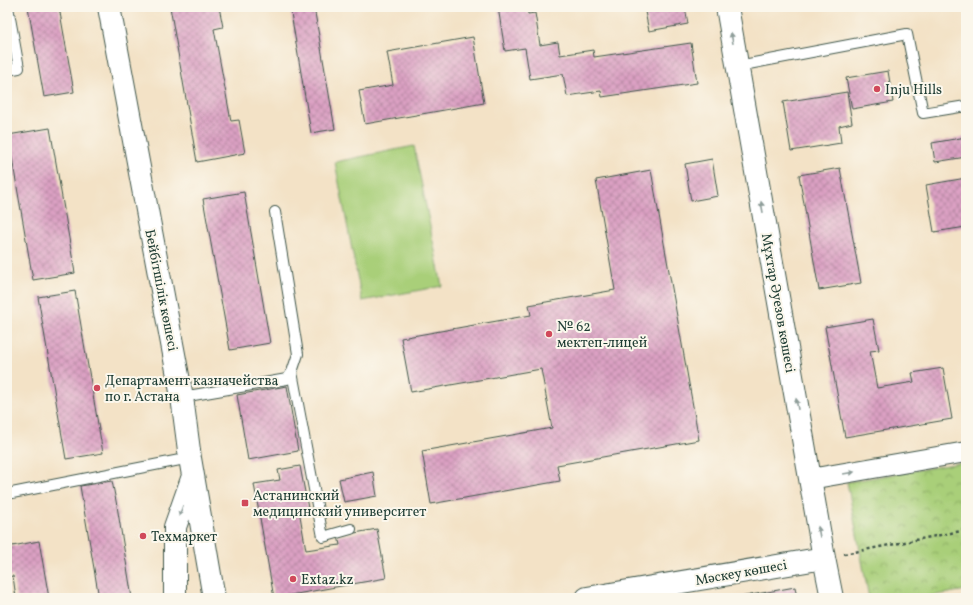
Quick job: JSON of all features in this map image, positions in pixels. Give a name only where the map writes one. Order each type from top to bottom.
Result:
[{"type":"street","name":"Бейбітшілік көшесі","points":[[109,7],[182,397],[214,598]]},
{"type":"street","name":"Мұхтар Әуезов көшесі","points":[[727,7],[832,598]]},
{"type":"street","points":[[810,479],[966,452]]},
{"type":"street","points":[[175,598],[175,527],[192,466]]},
{"type":"street","name":"Мәскеу көшесі","points":[[587,598],[824,558]]},
{"type":"lane","points":[[7,70],[19,68],[8,7]]},
{"type":"lane","points":[[738,66],[907,34],[923,113],[966,106]]},
{"type":"lane","points":[[182,397],[287,380],[292,372],[298,354],[275,212]]},
{"type":"lane","points":[[292,372],[323,537],[351,529]]},
{"type":"lane","points":[[7,494],[192,466]]},
{"type":"path","points":[[824,558],[966,530]]},
{"type":"green space","points":[[414,146],[442,286],[362,301],[335,162]]},
{"type":"green space","points":[[966,462],[966,590],[919,598],[869,598],[847,482]]},
{"type":"building","points":[[28,7],[59,7],[74,92],[44,97]]},
{"type":"building","points":[[170,7],[219,7],[223,27],[214,29],[231,121],[239,120],[245,153],[197,162]]},
{"type":"building","points":[[290,7],[314,7],[335,129],[311,133]]},
{"type":"building","points":[[498,7],[527,7],[528,14],[535,13],[540,45],[558,42],[560,55],[593,50],[594,57],[691,43],[697,83],[602,97],[601,91],[567,96],[563,74],[530,79],[525,48],[505,51]]},
{"type":"building","points":[[644,7],[685,7],[688,24],[649,31]]},
{"type":"building","points":[[473,37],[484,103],[365,124],[359,91],[393,85],[387,52]]},
{"type":"building","points":[[888,71],[893,102],[852,109],[846,78]]},
{"type":"building","points":[[847,92],[852,123],[839,126],[841,143],[791,151],[783,102]]},
{"type":"building","points":[[50,128],[75,273],[33,280],[8,135]]},
{"type":"building","points":[[966,137],[966,157],[935,162],[932,143]]},
{"type":"building","points":[[712,159],[718,196],[691,201],[685,164]]},
{"type":"building","points":[[840,168],[861,283],[819,290],[799,175]]},
{"type":"building","points":[[651,170],[699,440],[557,465],[560,481],[431,504],[422,451],[552,428],[541,369],[411,392],[401,338],[531,315],[529,305],[615,290],[596,180]]},
{"type":"building","points":[[966,178],[966,227],[934,232],[926,185]]},
{"type":"building","points":[[244,192],[270,343],[230,350],[203,199]]},
{"type":"building","points":[[75,291],[103,453],[66,459],[38,297]]},
{"type":"building","points":[[873,319],[879,350],[870,351],[877,388],[914,382],[912,373],[943,368],[952,419],[845,437],[825,327]]},
{"type":"building","points":[[287,386],[298,451],[248,460],[237,395]]},
{"type":"building","points":[[300,466],[308,508],[299,510],[306,550],[340,545],[338,536],[377,529],[386,578],[274,598],[254,484],[280,480],[278,470]]},
{"type":"building","points":[[373,472],[377,496],[344,502],[339,479]]},
{"type":"building","points":[[112,481],[132,598],[99,598],[80,486]]},
{"type":"building","points":[[39,541],[49,598],[16,598],[13,576],[7,577],[7,547]]},
{"type":"building","points":[[795,587],[797,598],[740,598],[740,597]]},
{"type":"place","name":"Inju Hills","points":[[877,89]]},
{"type":"place","name":"№ 62 мектеп-лицей","points":[[549,334]]},
{"type":"place","name":"Департамент казначейства по г. Астана","points":[[97,388]]},
{"type":"place","name":"Астанинский медицинский университет","points":[[245,503]]},
{"type":"place","name":"Техмаркет","points":[[143,536]]},
{"type":"place","name":"Extaz.kz","points":[[293,579]]}]
